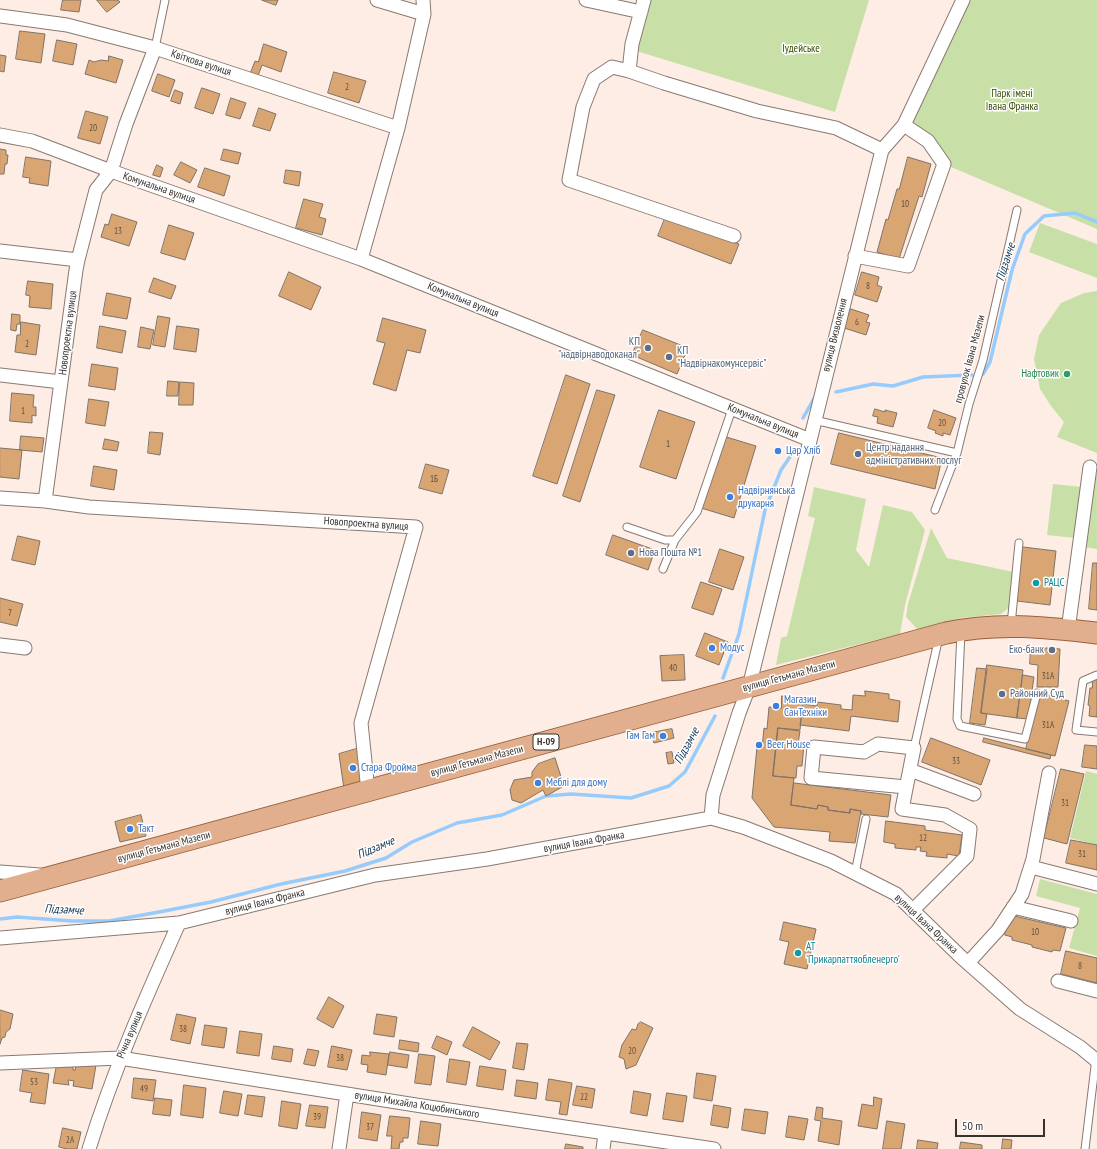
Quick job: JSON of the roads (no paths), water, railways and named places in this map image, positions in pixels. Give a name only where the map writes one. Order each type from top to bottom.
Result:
[{"type":"main road","name":"вулиця Гетьмана Мазепи","points":[[0,892],[939,635],[980,627],[1011,626],[1036,626],[1097,633]]},
{"type":"street","points":[[377,0],[424,14]]},
{"type":"street","points":[[361,259],[398,128],[424,14],[424,0]]},
{"type":"street","points":[[586,0],[643,6],[632,44],[629,71]]},
{"type":"street","name":"вулиця Визволення","points":[[712,818],[713,796],[739,713],[749,687],[882,150],[904,125],[963,0]]},
{"type":"street","name":"Квіткова вулиця","points":[[0,16],[67,25],[155,48],[398,128]]},
{"type":"street","points":[[111,171],[126,124],[155,48]]},
{"type":"street","points":[[734,236],[569,180],[583,107],[594,79],[612,67],[629,71],[757,111],[836,128],[882,150]]},
{"type":"street","points":[[855,256],[908,266],[944,164],[928,141],[904,125]]},
{"type":"street","name":"Комунальна вулиця","points":[[0,135],[32,140],[111,171],[361,259],[810,440]]},
{"type":"street","name":"Новопроектна вулиця","points":[[45,501],[78,260],[96,190],[111,171]]},
{"type":"street","points":[[0,251],[78,260]]},
{"type":"street","points":[[0,375],[61,382]]},
{"type":"street","points":[[1068,630],[1090,467]]},
{"type":"street","name":"Новопроектна вулиця","points":[[0,498],[45,501],[89,507],[416,528],[361,723],[368,791]]},
{"type":"street","points":[[0,644],[25,648]]},
{"type":"street","points":[[906,787],[811,778],[814,747],[864,752],[878,744],[914,748],[902,809],[945,815],[970,829],[967,856],[913,910]]},
{"type":"street","points":[[910,770],[974,794]]},
{"type":"street","points":[[968,963],[998,930],[1022,894],[1031,867],[1049,773]]},
{"type":"street","name":"вулиця Івана Франка","points":[[0,938],[179,923],[374,875],[487,859],[712,818],[743,827],[824,858],[896,894],[968,963],[1020,1009],[1097,1059]]},
{"type":"street","points":[[1031,867],[1097,884]]},
{"type":"street","points":[[0,872],[56,876]]},
{"type":"street","points":[[1013,907],[1071,921]]},
{"type":"street","name":"Річна вулиця","points":[[89,1149],[120,1058],[179,923]]},
{"type":"street","points":[[1058,981],[1097,991]]},
{"type":"street","name":"вулиця Михайла Коцюбинського","points":[[0,1063],[120,1058],[605,1134],[714,1149]]},
{"type":"street","points":[[339,1149],[347,1094]]},
{"type":"street","points":[[603,1149],[605,1134]]},
{"type":"lane","points":[[155,48],[165,0]]},
{"type":"lane","name":"провулок Івана Мазепи","points":[[935,510],[957,453],[969,404],[983,360],[1017,210]]},
{"type":"lane","points":[[663,569],[676,540],[697,512],[732,409]]},
{"type":"lane","points":[[814,420],[957,453]]},
{"type":"lane","points":[[627,527],[665,540],[676,540]]},
{"type":"lane","points":[[1011,626],[1019,544]]},
{"type":"lane","points":[[961,630],[957,719],[960,726],[1025,739],[1037,693]]},
{"type":"lane","points":[[914,748],[939,635]]},
{"type":"lane","points":[[1097,675],[1084,681],[1076,730],[1097,732]]},
{"type":"lane","points":[[855,873],[866,819]]},
{"type":"lane","points":[[1085,1149],[1097,1059]]},
{"type":"waterway","name":"Підзамче","points":[[983,374],[990,362],[1012,270],[1025,234],[1044,216],[1075,213],[1097,222]]},
{"type":"waterway","name":"Підзамче","points":[[836,392],[873,384],[893,386],[923,377],[972,375]]},
{"type":"waterway","name":"Підзамче","points":[[803,418],[816,395]]},
{"type":"waterway","name":"Підзамче","points":[[723,678],[739,634],[765,510],[781,470],[794,451]]},
{"type":"waterway","name":"Підзамче","points":[[0,919],[17,917],[72,921],[109,921],[159,912],[211,902],[281,884],[345,871],[386,858],[412,842],[457,823],[502,815],[546,796],[571,794],[631,798],[669,786],[685,772],[715,716]]},
{"type":"place","name":"КП \"надвірнаводоканал\"","points":[[648,348]]},
{"type":"place","name":"КП \"Надвірнакомунсервіс\"","points":[[669,357]]},
{"type":"place","name":"Нафтовик","points":[[1067,374]]},
{"type":"place","name":"Цар Хліб","points":[[778,451]]},
{"type":"place","name":"Центр надання адміністративних послуг","points":[[858,454]]},
{"type":"place","name":"Надвірнянська друкарня","points":[[730,497]]},
{"type":"place","name":"Нова Пошта №1","points":[[631,553]]},
{"type":"place","name":"РАЦС","points":[[1036,583]]},
{"type":"place","name":"Модус","points":[[712,648]]},
{"type":"place","name":"Еко-банк","points":[[1052,650]]},
{"type":"place","name":"Районний Суд","points":[[1002,694]]},
{"type":"place","name":"Магазин СанТехніки","points":[[776,706]]},
{"type":"place","name":"Гам Гам","points":[[663,736]]},
{"type":"place","name":"Beer House","points":[[759,745]]},
{"type":"place","name":"Стара Фройма","points":[[353,768]]},
{"type":"place","name":"Меблі для дому","points":[[538,783]]},
{"type":"place","name":"Такт","points":[[130,829]]},
{"type":"place","name":"АТ 'Прикарпаттяобленерго'","points":[[798,953]]},
{"type":"park label","name":"Іудейське","points":[[801,49]]},
{"type":"park label","name":"Парк імені Івана Франка","points":[[1012,100]]}]
